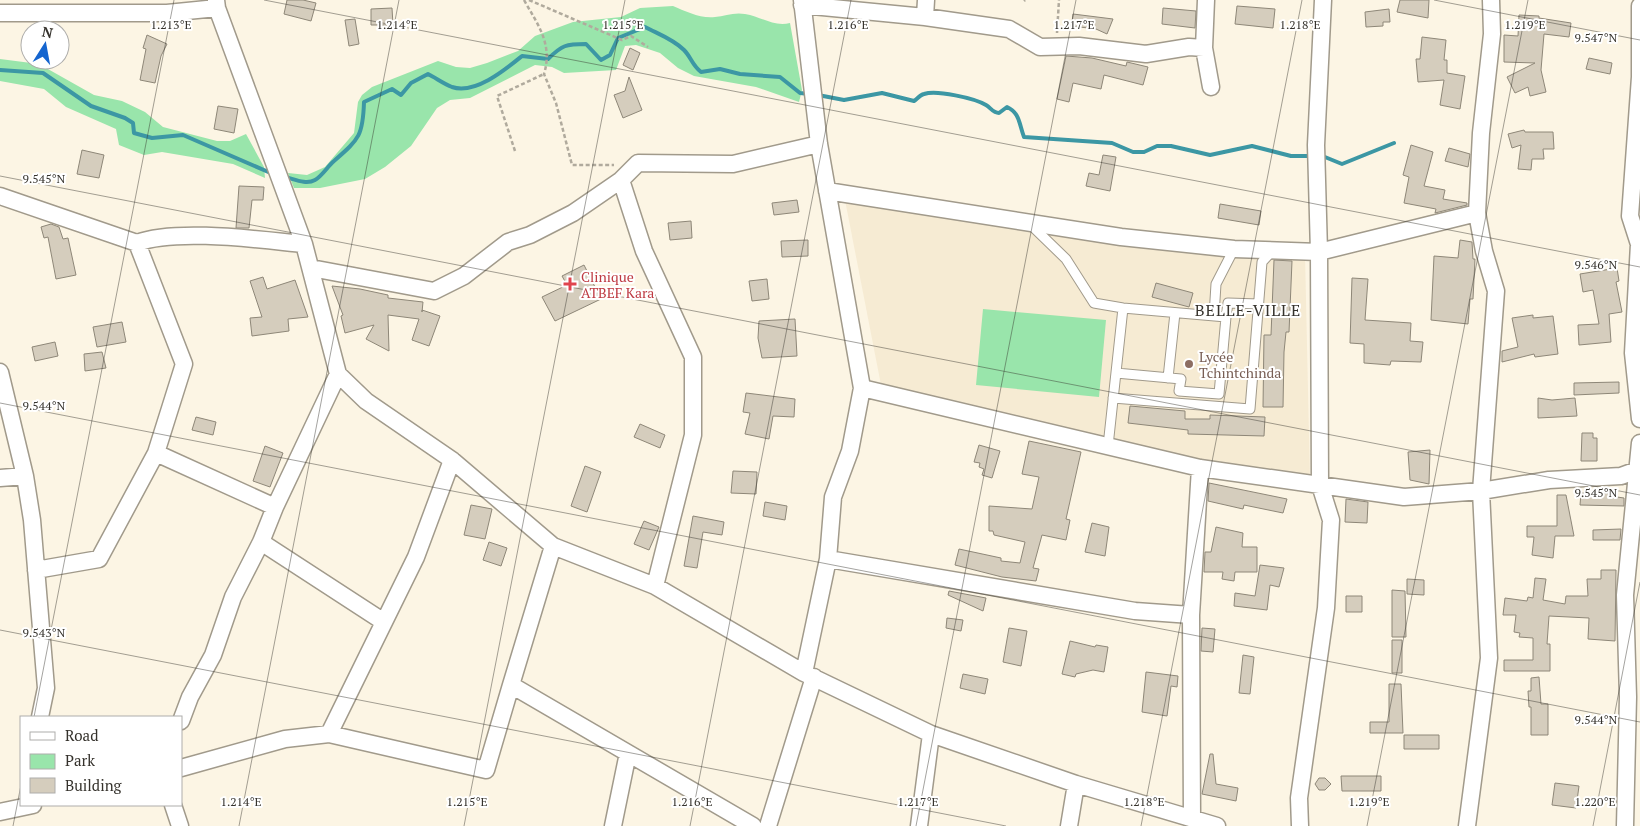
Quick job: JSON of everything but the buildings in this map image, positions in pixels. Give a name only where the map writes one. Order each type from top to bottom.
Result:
[{"type":"street","points":[[925,17],[926,0]]},
{"type":"street","points":[[1206,0],[1204,48],[1211,87]]},
{"type":"street","points":[[1300,826],[1299,798],[1326,608],[1331,520],[1320,485],[1319,252],[1316,145],[1323,0]]},
{"type":"street","points":[[1467,826],[1489,658],[1481,490],[1496,291],[1484,251],[1477,213],[1482,133],[1492,34],[1490,0]]},
{"type":"street","points":[[768,826],[809,675],[828,559],[833,497],[850,451],[862,388],[819,144],[802,3],[1009,29],[1040,47],[1079,46],[1146,54],[1189,47],[1204,48]]},
{"type":"street","points":[[0,13],[168,13],[216,4],[304,244],[338,374],[366,401],[452,460],[553,546],[655,586],[809,675],[931,734],[1076,784],[1217,826]]},
{"type":"street","points":[[1640,6],[1640,77],[1630,216],[1639,244],[1633,353],[1640,418]]},
{"type":"street","points":[[311,268],[434,291],[464,276],[508,242],[530,235],[573,213],[621,180],[638,163],[733,164],[819,144]]},
{"type":"street","points":[[621,180],[644,251],[693,357],[693,435],[655,586]]},
{"type":"street","points":[[827,191],[1121,237],[1234,249],[1319,252],[1477,213]]},
{"type":"street","points":[[0,196],[137,243],[153,237],[236,238],[304,244]]},
{"type":"street","points":[[36,570],[99,559],[156,454],[184,364],[137,243]]},
{"type":"street","points":[[0,372],[25,476],[32,520],[46,688],[40,716]]},
{"type":"street","points":[[182,718],[190,697],[213,655],[233,597],[261,542],[275,507],[338,374]]},
{"type":"street","points":[[862,388],[1200,468],[1404,497],[1481,490],[1549,480],[1621,476],[1639,469]]},
{"type":"street","points":[[1625,826],[1628,697],[1625,595],[1639,469],[1640,443]]},
{"type":"street","points":[[156,454],[275,507]]},
{"type":"street","points":[[328,734],[416,557],[452,460]]},
{"type":"street","points":[[1192,818],[1191,615],[1200,468]]},
{"type":"street","points":[[0,478],[25,476]]},
{"type":"street","points":[[261,542],[384,622]]},
{"type":"street","points":[[182,768],[285,739],[328,734],[486,770],[553,546]]},
{"type":"street","points":[[828,559],[1135,611],[1191,615]]},
{"type":"street","points":[[511,685],[753,826]]},
{"type":"street","points":[[919,826],[931,734]]},
{"type":"street","points":[[613,826],[628,754]]},
{"type":"street","points":[[1069,826],[1076,784]]},
{"type":"street","points":[[0,812],[28,806]]},
{"type":"street","points":[[173,806],[180,826]]},
{"type":"lane","points":[[1025,221],[1042,233],[1066,259],[1094,302],[1123,308],[1226,317]]},
{"type":"lane","points":[[1214,316],[1216,284],[1234,249]]},
{"type":"lane","points":[[1113,398],[1250,409],[1262,262],[1272,250]]},
{"type":"lane","points":[[1218,406],[1228,303],[1258,304]]},
{"type":"lane","points":[[1108,446],[1123,308]]},
{"type":"lane","points":[[1168,378],[1175,313]]},
{"type":"lane","points":[[1116,373],[1181,379],[1179,404]]},
{"type":"lane","points":[[1180,391],[1218,394]]},
{"type":"path","points":[[524,0],[544,37],[548,59],[544,74],[556,103],[572,165],[594,166],[638,163]]},
{"type":"path","points":[[529,0],[622,40],[631,36],[648,47]]},
{"type":"path","points":[[1054,46],[1059,0]]},
{"type":"path","points":[[514,151],[497,96],[544,74]]},
{"type":"shaded area","points":[[845,200],[1305,254],[1310,481],[1204,465],[881,385]]},
{"type":"green space","points":[[673,6],[704,17],[741,14],[751,15],[773,23],[790,23],[802,90],[799,102],[756,87],[694,76],[678,68],[660,53],[636,45],[625,46],[616,70],[564,73],[552,67],[535,65],[470,98],[450,100],[437,108],[411,146],[385,167],[365,179],[320,188],[294,188],[288,173],[307,175],[325,167],[354,133],[358,102],[362,95],[372,87],[438,61],[456,67],[470,68],[487,63],[518,51],[535,36],[573,22],[621,17],[640,8]]},
{"type":"green space","points":[[0,59],[20,62],[20,70],[50,70],[94,95],[122,101],[145,112],[163,127],[217,141],[230,141],[246,134],[264,167],[265,178],[233,164],[162,152],[144,155],[119,145],[116,129],[66,107],[44,89],[0,81]]},
{"type":"green space","points":[[983,309],[1106,320],[1099,397],[976,385]]},
{"type":"waterway","points":[[285,177],[304,182],[315,180],[323,174],[358,136],[361,130],[364,102],[392,89],[401,95],[411,83],[428,74],[452,87],[470,87],[490,79],[522,56],[548,59],[561,48],[574,44],[586,44],[601,60],[610,55],[618,38],[645,27],[680,46],[701,72],[720,69],[740,74],[780,77],[800,93],[809,94]]},
{"type":"waterway","points":[[0,70],[43,73],[91,106],[125,118],[133,123],[134,133],[152,138],[183,135],[273,174]]},
{"type":"waterway","points":[[818,95],[844,100],[882,93],[914,101],[930,93],[955,95],[980,102],[997,113],[1007,107],[1011,109],[1019,119],[1024,137],[1112,143],[1133,152],[1144,152],[1157,146],[1171,146],[1210,155],[1252,146],[1291,156],[1313,156]]},
{"type":"waterway","points":[[1320,155],[1342,164],[1394,143]]},
{"type":"place","name":"Clinique ATBEF Kara","points":[[570,284]]},
{"type":"place","name":"Lycée Tchintchinda","points":[[1189,364]]},
{"type":"district","name":"BELLE-VILLE","points":[[1248,310]]}]
